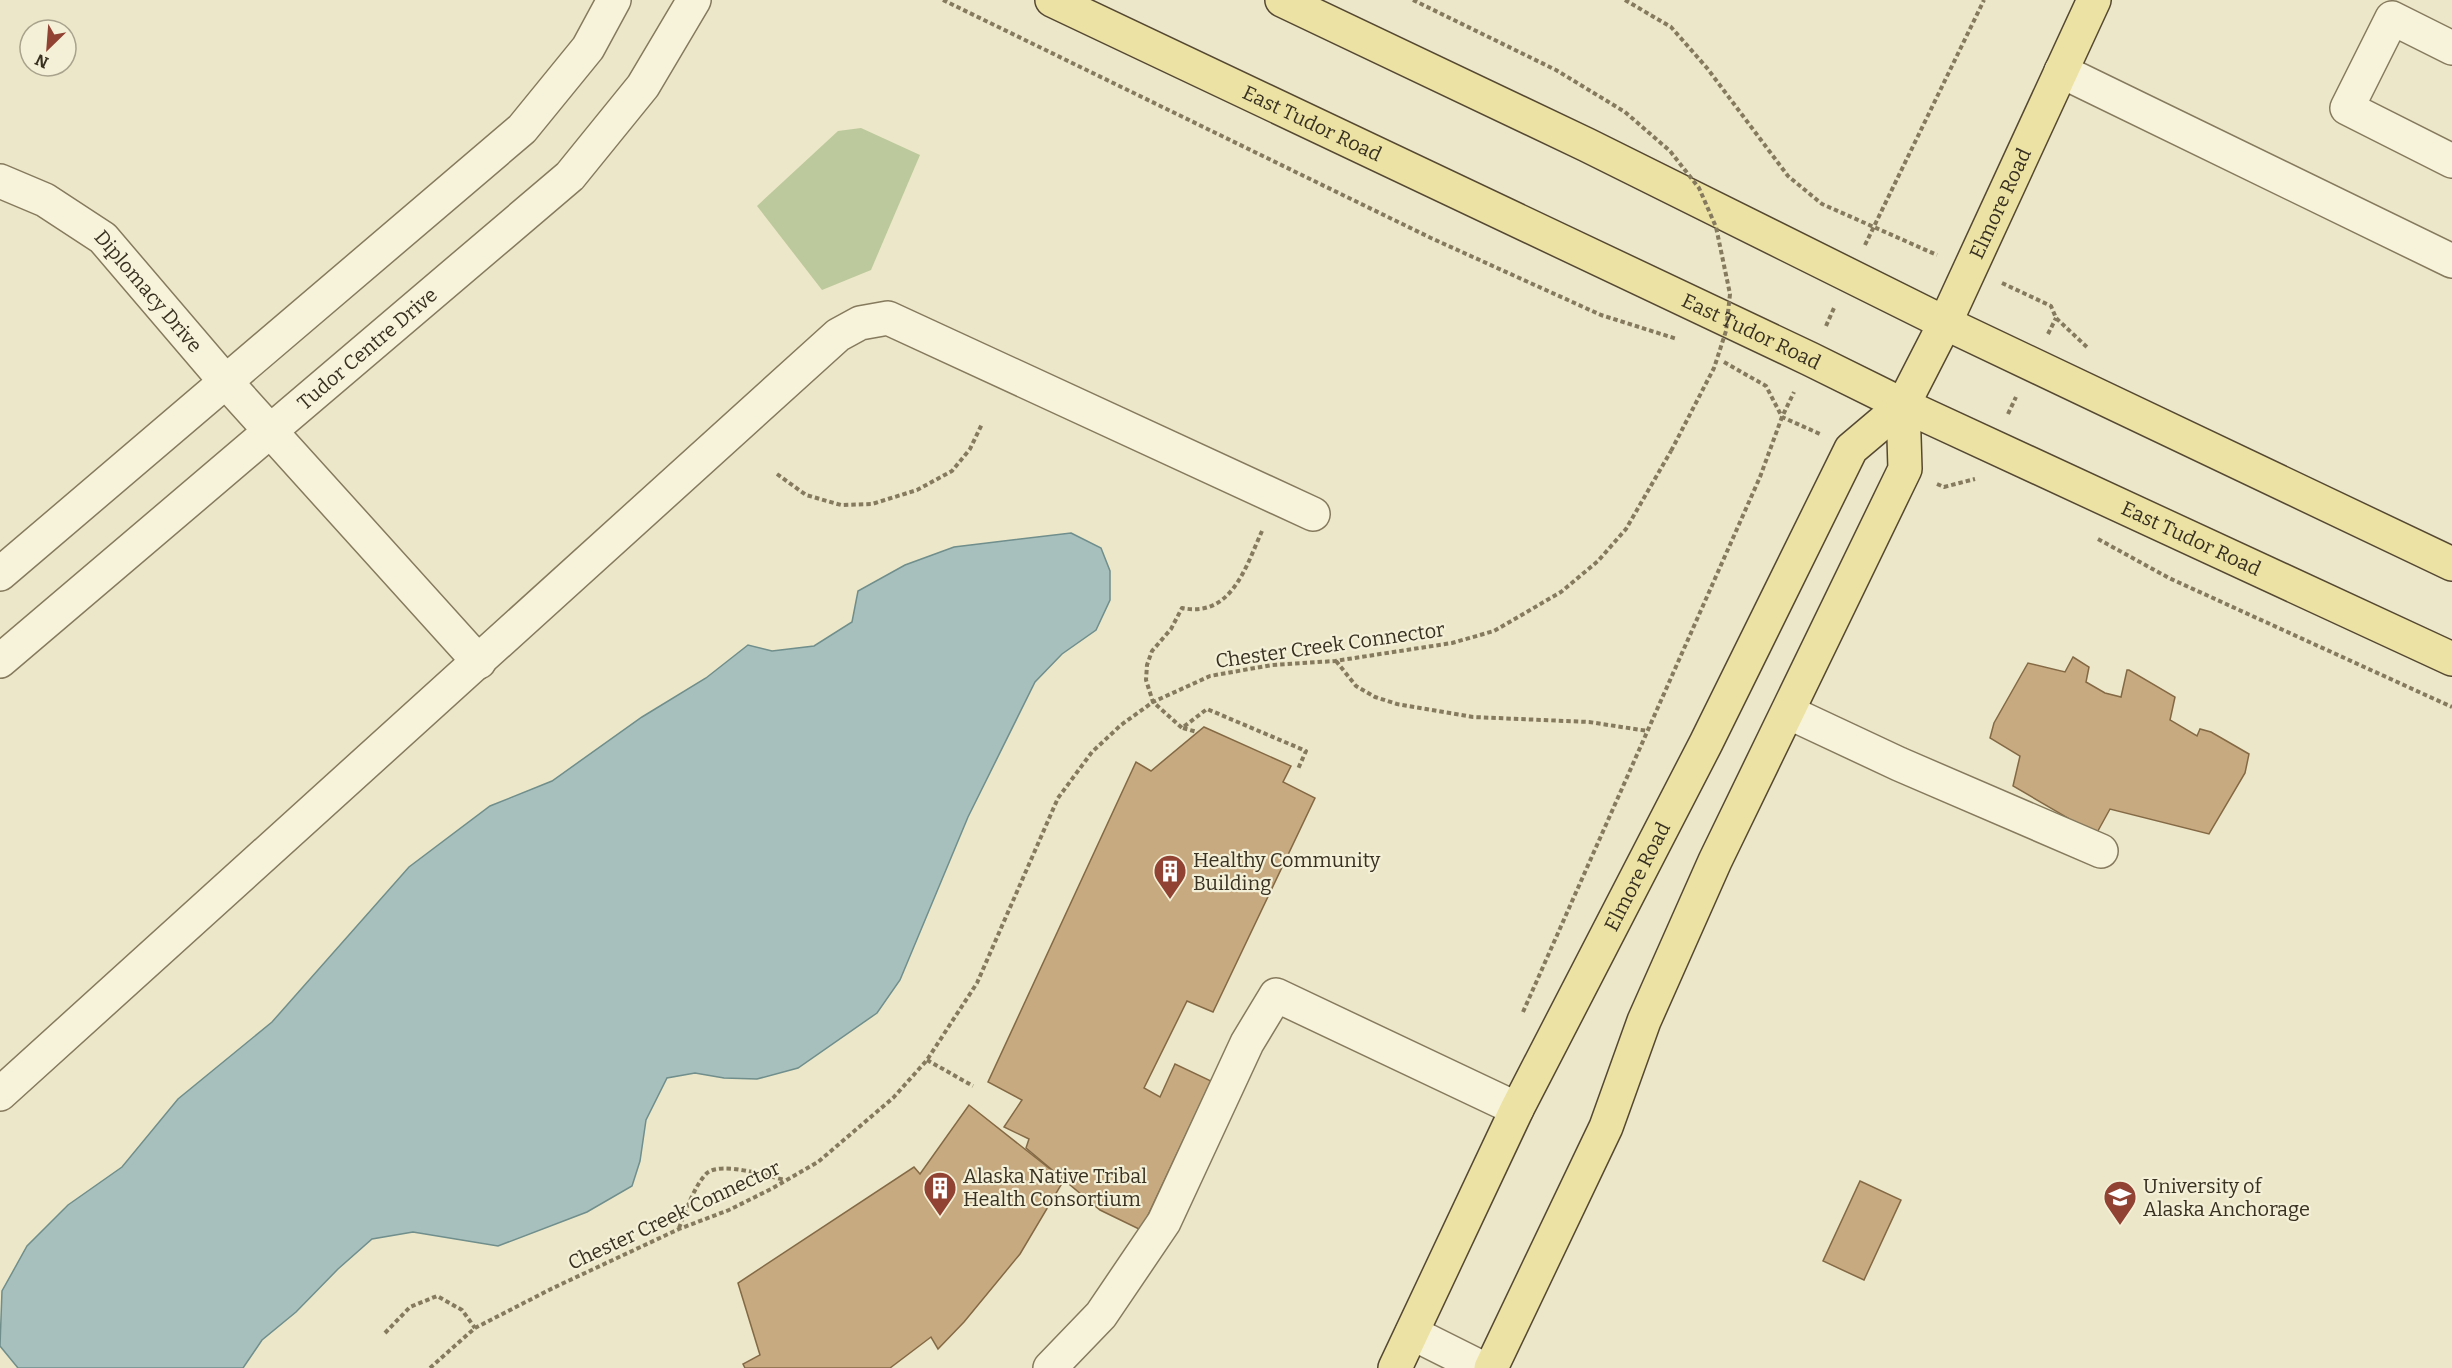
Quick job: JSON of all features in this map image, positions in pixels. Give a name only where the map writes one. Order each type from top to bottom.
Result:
[{"type":"main road","name":"East Tudor Road","points":[[1052,0],[1903,405],[2452,659]]},
{"type":"main road","points":[[1281,0],[1587,146],[1945,323],[2452,564]]},
{"type":"main road","name":"Elmore Road","points":[[1395,1368],[1517,1109],[1706,743],[1851,449],[1903,405],[1945,323],[2094,0]]},
{"type":"main road","name":"Elmore Road","points":[[1491,1368],[1606,1127],[1649,1010],[1715,861],[1905,469],[1903,405]]},
{"type":"street","points":[[0,574],[522,129],[588,48],[614,0]]},
{"type":"street","name":"Tudor Centre Drive","points":[[0,661],[570,176],[643,86],[694,0]]},
{"type":"street","points":[[2452,48],[2392,18],[2347,108],[2452,160]]},
{"type":"street","points":[[2061,71],[2452,261]]},
{"type":"street","name":"Diplomacy Drive","points":[[0,181],[45,200],[103,238],[226,382],[479,662]]},
{"type":"street","points":[[0,1094],[838,335],[860,324],[888,318],[1313,514]]},
{"type":"street","points":[[1788,712],[1899,764],[2101,851]]},
{"type":"street","points":[[1050,1368],[1101,1315],[1164,1222],[1247,1043],[1276,995],[1517,1109]]},
{"type":"street","points":[[1412,1333],[1482,1368]]},
{"type":"path","points":[[943,0],[1431,238],[1601,315],[1683,341]]},
{"type":"path","name":"Chester Creek Connector","points":[[430,1368],[475,1329],[553,1288],[678,1229],[729,1210],[818,1162],[893,1098],[927,1060],[977,983],[1058,798],[1092,752],[1121,725],[1153,702],[1210,676],[1272,665],[1335,661],[1452,643],[1494,631],[1561,592],[1598,561],[1626,529],[1671,451],[1714,368],[1726,331],[1730,294],[1716,227],[1699,188],[1670,151],[1625,112],[1556,70],[1413,0]]},
{"type":"path","points":[[1625,0],[1671,27],[1707,68],[1788,176],[1822,204],[1873,228]]},
{"type":"path","points":[[1520,1019],[1760,477],[1782,417],[1984,0]]},
{"type":"path","points":[[2051,306],[2056,318]]},
{"type":"path","points":[[1724,361],[1766,386],[1782,417]]},
{"type":"path","points":[[777,474],[806,495],[842,505],[872,504],[917,490],[951,471],[970,449],[982,424]]},
{"type":"path","points":[[1944,488],[1975,479],[1985,484]]},
{"type":"path","points":[[1197,732],[1182,728],[1153,702],[1146,680],[1147,665],[1152,651],[1171,629],[1182,608],[1196,610],[1210,607],[1238,584],[1278,496]]},
{"type":"path","points":[[2088,534],[2169,578],[2452,707]]},
{"type":"path","points":[[1335,661],[1356,686],[1375,697],[1397,704],[1473,717],[1589,722],[1648,731]]},
{"type":"path","points":[[1182,728],[1207,709],[1306,751],[1298,769]]},
{"type":"path","points":[[927,1060],[973,1086]]},
{"type":"path","points":[[678,1229],[693,1195],[707,1174],[722,1167],[786,1180]]},
{"type":"path","points":[[384,1333],[410,1307],[437,1296],[462,1310],[475,1329]]},
{"type":"green space","points":[[861,128],[920,155],[871,270],[822,290],[757,206],[838,131]]},
{"type":"water","points":[[1071,533],[1101,548],[1110,571],[1110,600],[1096,630],[1062,654],[1035,682],[968,817],[900,980],[877,1013],[798,1068],[757,1079],[724,1078],[695,1073],[667,1078],[646,1120],[640,1161],[632,1186],[587,1212],[498,1246],[413,1232],[372,1239],[338,1269],[296,1312],[262,1340],[243,1368],[18,1368],[0,1346],[2,1291],[27,1246],[68,1205],[122,1167],[178,1099],[272,1022],[409,867],[490,806],[552,781],[642,717],[706,678],[748,645],[772,651],[814,646],[852,622],[858,591],[905,565],[954,547]]},
{"type":"building","points":[[2073,657],[2089,667],[2086,682],[2105,693],[2121,697],[2127,670],[2129,670],[2175,697],[2170,720],[2197,736],[2200,729],[2211,732],[2249,754],[2245,773],[2209,834],[2110,809],[2094,838],[2067,822],[2068,818],[2013,786],[2020,756],[1990,738],[1994,723],[2028,663],[2065,672]]},
{"type":"building","name":"Healthy Community Building","points":[[1204,727],[1291,766],[1283,782],[1315,798],[1213,1012],[1187,1001],[1144,1088],[1160,1097],[1175,1064],[1211,1081],[1141,1230],[1100,1210],[1026,1148],[1029,1139],[1004,1127],[1022,1100],[988,1082],[1136,762],[1151,771]]},
{"type":"building","name":"Alaska Native Tribal Health Consortium","points":[[969,1105],[1064,1180],[1020,1254],[964,1322],[938,1349],[931,1337],[890,1368],[745,1368],[743,1364],[760,1355],[738,1283],[914,1167],[920,1174]]},
{"type":"building","points":[[1860,1181],[1901,1200],[1864,1280],[1823,1261]]},
{"type":"place","name":"Healthy Community Building","points":[[1170,900]]},
{"type":"place","name":"Alaska Native Tribal Health Consortium","points":[[940,1217]]},
{"type":"place","name":"University of Alaska Anchorage","points":[[2120,1226]]}]
